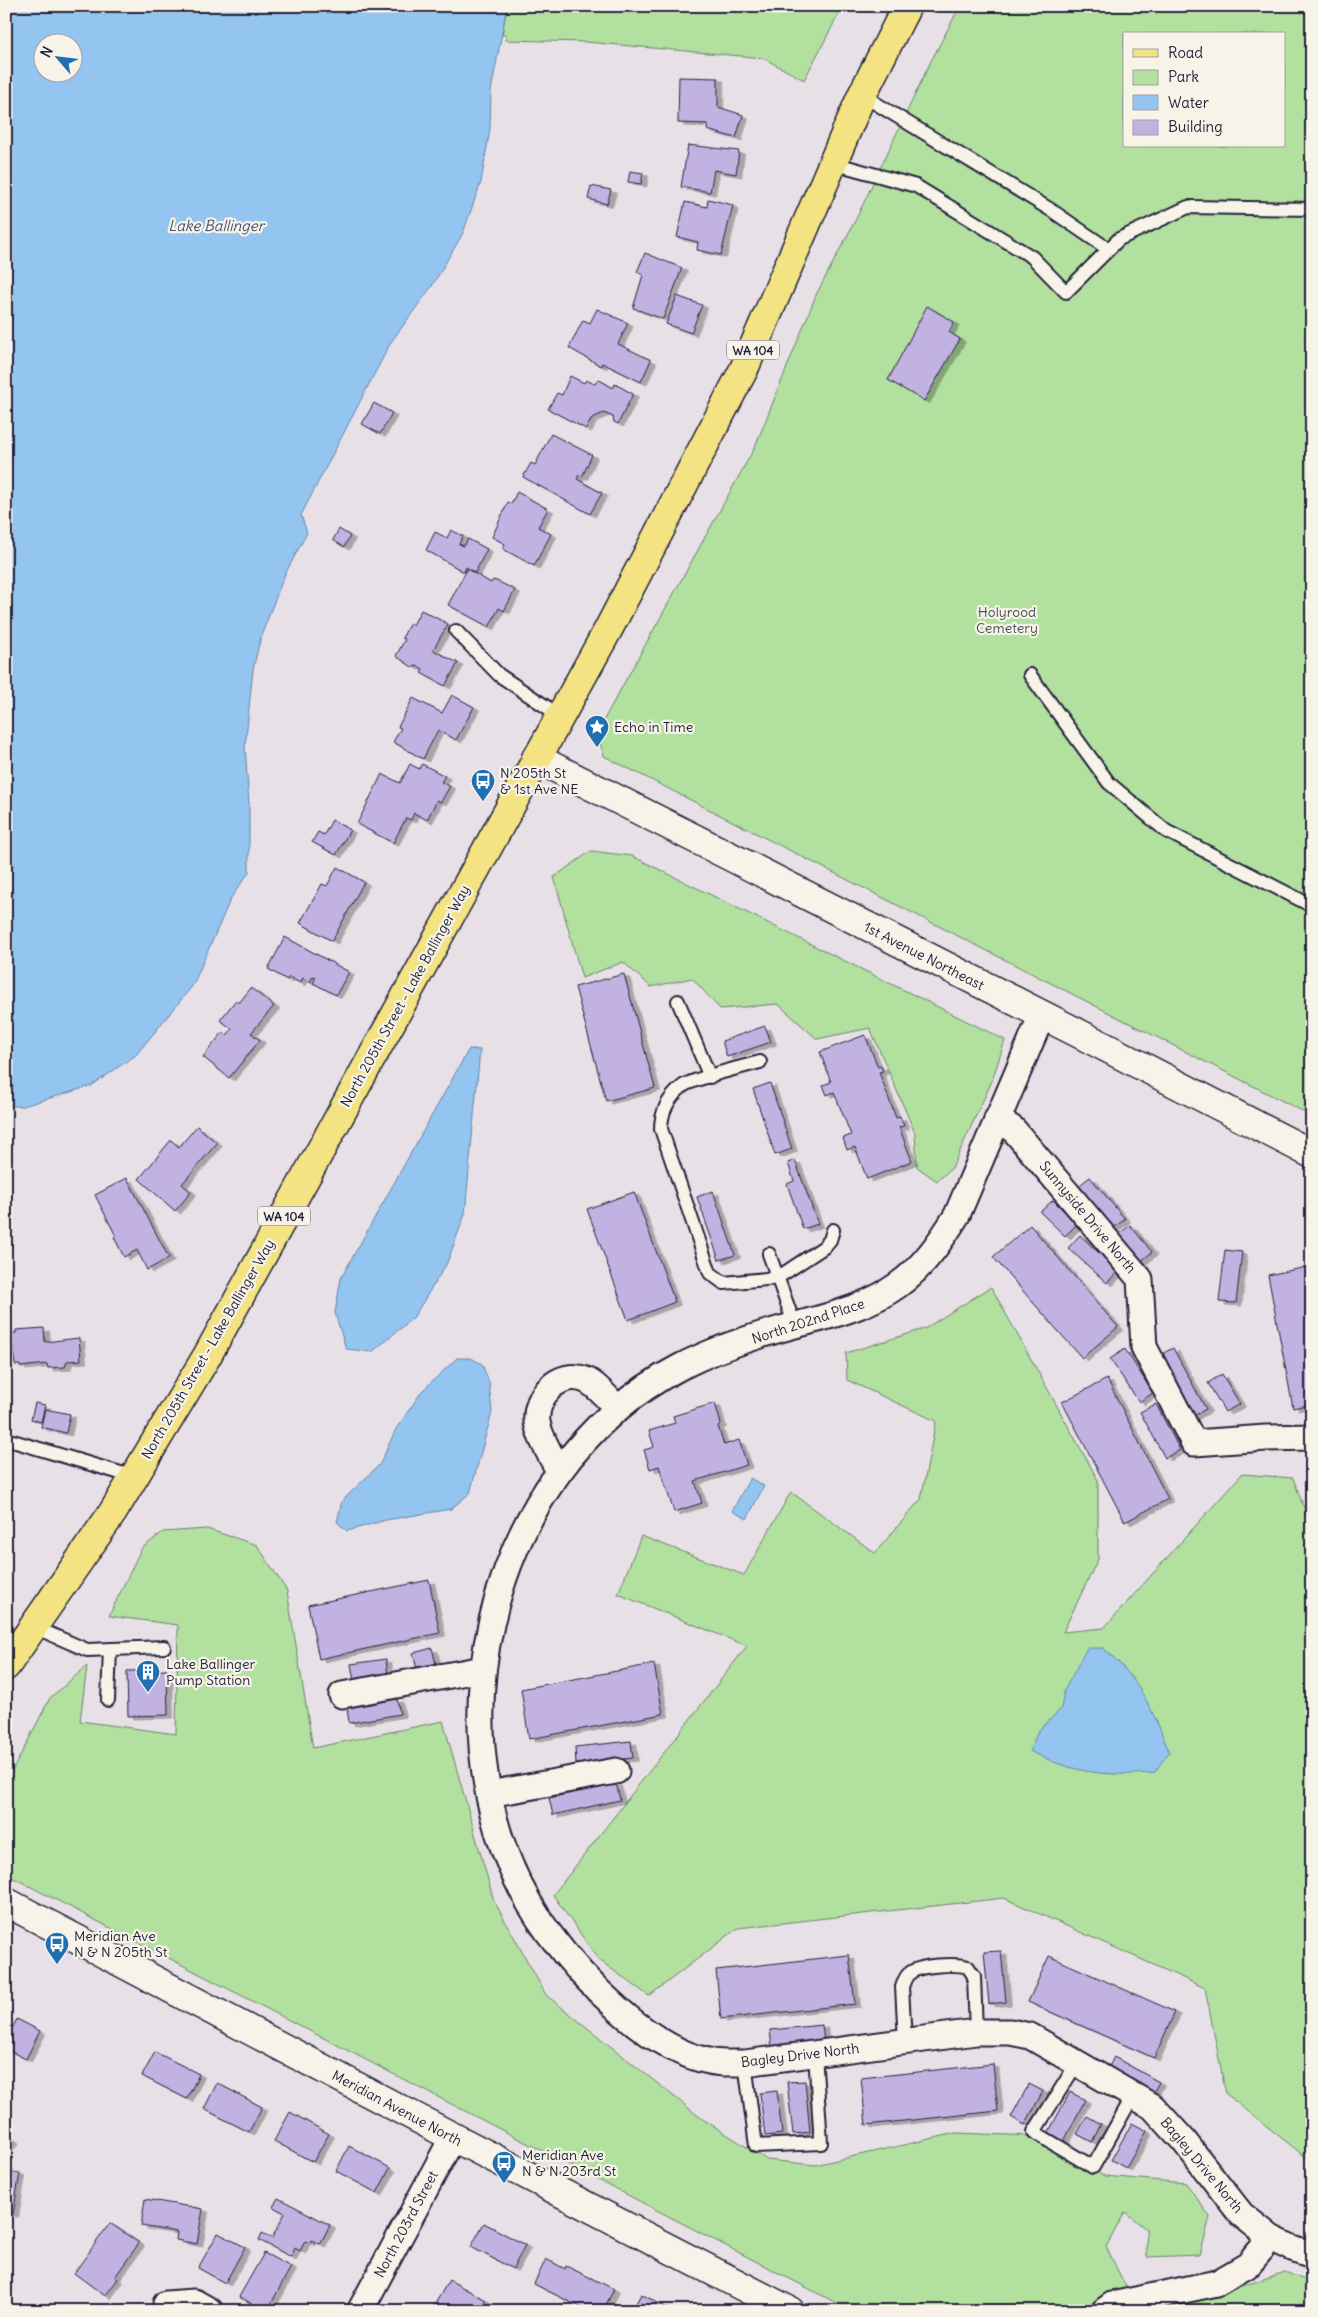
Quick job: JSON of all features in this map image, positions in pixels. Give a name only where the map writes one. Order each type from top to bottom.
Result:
[{"type":"main road","name":"WA 104","points":[[536,758],[609,628],[744,369],[862,95],[907,6]]},
{"type":"main road","name":"North 205th Street - Lake Ballinger Way","points":[[6,1666],[113,1512],[207,1356],[536,758]]},
{"type":"street","name":"1st Avenue Northeast","points":[[536,758],[1312,1154]]},
{"type":"street","name":"North 202nd Place","points":[[519,1539],[536,1506],[559,1471],[589,1433],[617,1408],[679,1367],[753,1338],[859,1306],[897,1286],[922,1264],[943,1238],[957,1215],[1042,1015]]},
{"type":"street","name":"Sunnyside Drive North","points":[[997,1118],[1013,1129],[1140,1279],[1144,1347],[1194,1443],[1312,1437]]},
{"type":"street","points":[[559,1471],[538,1425],[538,1407],[547,1390],[566,1379],[586,1380],[617,1408]]},
{"type":"street","name":"Bagley Drive North","points":[[519,1539],[502,1582],[493,1612],[483,1669],[479,1725],[489,1794],[501,1838],[516,1878],[537,1917],[585,1978],[636,2023],[684,2053],[709,2062],[746,2063],[905,2040],[976,2032],[1010,2032],[1030,2036],[1153,2107],[1184,2141],[1241,2214],[1271,2238],[1292,2248],[1312,2254]]},
{"type":"street","points":[[342,1695],[483,1669]]},
{"type":"street","points":[[489,1794],[616,1771]]},
{"type":"street","name":"Meridian Avenue North","points":[[6,1902],[452,2137],[790,2311]]},
{"type":"street","name":"North 203rd Street","points":[[365,2309],[452,2137]]},
{"type":"street","points":[[1104,2311],[1112,2306],[1217,2283],[1248,2265],[1271,2238]]},
{"type":"street","points":[[166,2304],[194,2302],[210,2311]]},
{"type":"lane","points":[[862,95],[1051,210],[1108,250]]},
{"type":"lane","points":[[833,164],[916,186],[1032,256],[1066,292],[1119,239],[1188,208],[1312,209]]},
{"type":"lane","points":[[456,631],[499,675],[560,716]]},
{"type":"lane","points":[[1030,675],[1108,783],[1166,830],[1312,906]]},
{"type":"lane","points":[[678,1001],[710,1077]]},
{"type":"lane","points":[[760,1062],[684,1085],[669,1099],[661,1116],[661,1129],[710,1273],[724,1283],[777,1278],[824,1247],[830,1240],[833,1230]]},
{"type":"lane","points":[[769,1254],[795,1326]]},
{"type":"lane","points":[[6,1439],[134,1477]]},
{"type":"lane","points":[[34,1627],[87,1650],[164,1647]]},
{"type":"lane","points":[[108,1700],[110,1649]]},
{"type":"lane","points":[[905,2040],[902,1987],[905,1979],[916,1970],[953,1965],[968,1967],[974,1976],[976,2032]]},
{"type":"lane","points":[[746,2063],[756,2146],[821,2144],[815,2054]]},
{"type":"lane","points":[[1077,2063],[1034,2132],[1042,2137],[1094,2167],[1134,2096]]},
{"type":"green space","points":[[507,6],[843,6],[804,80],[763,58],[586,42],[506,40],[506,35],[502,35]]},
{"type":"green space","name":"Holyrood Cemetery","points":[[960,6],[1312,6],[1312,1116],[604,756],[597,732],[755,447],[816,295],[856,219],[930,63]]},
{"type":"green space","points":[[591,851],[632,856],[1005,1040],[992,1081],[952,1168],[937,1181],[917,1167],[915,1133],[870,1028],[817,1039],[778,1004],[720,1009],[692,978],[651,987],[623,962],[582,978],[554,877]]},
{"type":"green space","points":[[991,1287],[1098,1480],[1098,1559],[1063,1632],[1104,1628],[1242,1474],[1293,1478],[1312,1530],[1312,2162],[1226,2094],[1205,1988],[1004,1898],[738,1928],[649,1996],[599,1960],[553,1895],[747,1646],[618,1594],[641,1536],[744,1575],[791,1492],[875,1553],[921,1499],[936,1421],[847,1380],[846,1353],[924,1329]]},
{"type":"green space","points":[[207,1529],[257,1545],[287,1591],[313,1748],[443,1721],[494,1901],[546,1995],[701,2118],[767,2160],[815,2165],[956,2133],[1034,2136],[1104,2176],[1186,2183],[1210,2217],[1200,2255],[1147,2257],[1146,2229],[1125,2212],[1106,2247],[1138,2311],[852,2311],[6,1874],[6,1783],[50,1698],[87,1666],[80,1721],[176,1734],[178,1625],[109,1616],[141,1549],[163,1532]]},
{"type":"green space","points":[[1285,2272],[1312,2283],[1312,2311],[1152,2311],[1190,2303]]},
{"type":"water","name":"Lake Ballinger","points":[[6,6],[507,6],[491,91],[490,129],[481,182],[463,233],[432,286],[391,342],[301,515],[307,533],[284,576],[261,636],[253,669],[245,747],[249,804],[249,872],[231,898],[193,985],[136,1055],[91,1086],[23,1106],[6,1106]]},
{"type":"water","points":[[469,1049],[480,1050],[465,1214],[447,1263],[413,1318],[372,1352],[346,1349],[335,1313],[341,1278]]},
{"type":"water","points":[[457,1358],[471,1358],[482,1364],[489,1382],[492,1412],[470,1493],[451,1509],[386,1520],[347,1531],[337,1522],[342,1501],[380,1464],[396,1429],[422,1391]]},
{"type":"water","points":[[750,1478],[764,1486],[747,1519],[732,1511]]},
{"type":"water","points":[[1087,1648],[1103,1648],[1115,1659],[1135,1683],[1150,1708],[1169,1752],[1154,1773],[1121,1774],[1090,1772],[1061,1765],[1030,1751],[1038,1731],[1061,1709],[1064,1691]]},
{"type":"building","points":[[679,77],[718,78],[718,107],[743,115],[736,138],[707,130],[708,124],[678,123]]},
{"type":"building","points":[[688,145],[739,151],[736,174],[714,170],[710,192],[681,187]]},
{"type":"building","points":[[630,171],[643,173],[641,184],[628,182]]},
{"type":"building","points":[[591,186],[611,190],[607,204],[588,199]]},
{"type":"building","points":[[708,199],[733,205],[721,255],[697,250],[698,242],[677,237],[685,202],[707,207]]},
{"type":"building","points":[[645,253],[682,268],[663,319],[633,308],[643,275],[637,272]]},
{"type":"building","points":[[677,296],[702,305],[691,333],[666,324]]},
{"type":"building","points":[[927,306],[954,322],[949,332],[960,339],[924,401],[888,380]]},
{"type":"building","points":[[597,309],[628,323],[618,344],[651,360],[641,382],[602,363],[601,366],[569,348],[583,320],[590,323]]},
{"type":"building","points":[[570,376],[584,383],[586,380],[595,384],[598,379],[613,388],[615,384],[633,394],[618,424],[614,422],[613,417],[604,413],[592,418],[586,429],[548,409],[557,393],[562,395]]},
{"type":"building","points":[[374,403],[392,413],[380,434],[362,424]]},
{"type":"building","points":[[551,434],[592,455],[582,477],[579,475],[577,479],[602,493],[590,514],[523,477],[531,463],[535,465]]},
{"type":"building","points":[[517,492],[548,509],[538,527],[551,534],[534,566],[503,549],[505,544],[492,537],[508,502],[511,504]]},
{"type":"building","points":[[339,529],[350,536],[344,547],[333,540]]},
{"type":"building","points":[[451,530],[463,536],[459,544],[464,546],[468,539],[487,549],[475,573],[466,567],[464,572],[426,550],[435,532],[447,538]]},
{"type":"building","points":[[467,569],[491,583],[493,580],[515,590],[504,611],[499,608],[489,627],[448,605]]},
{"type":"building","points":[[421,610],[448,624],[433,650],[458,663],[445,686],[421,673],[423,669],[417,666],[412,667],[396,656],[405,639],[402,638],[410,623],[413,625]]},
{"type":"building","points":[[452,695],[474,707],[456,740],[438,730],[423,759],[393,742],[401,728],[398,727],[413,698],[442,713]]},
{"type":"building","points":[[410,764],[419,769],[422,764],[445,776],[441,782],[450,786],[441,802],[437,800],[427,820],[414,813],[411,820],[406,818],[393,843],[357,824],[382,774],[400,783]]},
{"type":"building","points":[[332,820],[350,830],[336,855],[312,842],[318,832],[324,835]]},
{"type":"building","points":[[337,867],[364,882],[332,941],[300,923],[322,884],[327,886]]},
{"type":"building","points":[[285,937],[349,972],[336,995],[313,983],[316,977],[313,976],[310,982],[303,978],[300,983],[289,977],[287,980],[268,969]]},
{"type":"building","points":[[624,974],[655,1088],[606,1101],[575,987]]},
{"type":"building","points":[[251,988],[274,1006],[251,1033],[260,1040],[229,1078],[203,1057],[223,1032],[227,1035],[232,1029],[220,1020],[236,1000],[239,1003]]},
{"type":"building","points":[[765,1026],[771,1042],[727,1057],[722,1041]]},
{"type":"building","points":[[865,1035],[878,1067],[881,1066],[883,1071],[879,1072],[896,1118],[900,1116],[904,1126],[899,1127],[912,1161],[867,1179],[855,1147],[847,1150],[843,1138],[851,1135],[834,1092],[827,1095],[823,1085],[831,1082],[820,1052]]},
{"type":"building","points":[[770,1083],[792,1149],[775,1155],[753,1089]]},
{"type":"building","points":[[197,1126],[217,1143],[182,1184],[191,1192],[175,1211],[139,1179],[171,1140],[179,1147]]},
{"type":"building","points":[[795,1160],[818,1224],[803,1229],[787,1184],[794,1181],[788,1163]]},
{"type":"building","points":[[1090,1177],[1125,1219],[1111,1230],[1076,1188]]},
{"type":"building","points":[[127,1178],[169,1258],[147,1270],[137,1250],[124,1257],[114,1237],[116,1236],[95,1195]]},
{"type":"building","points":[[713,1191],[735,1255],[719,1260],[697,1197]]},
{"type":"building","points":[[634,1192],[675,1302],[628,1320],[587,1209]]},
{"type":"building","points":[[1053,1200],[1077,1224],[1065,1236],[1040,1212]]},
{"type":"building","points":[[1030,1225],[1118,1327],[1082,1358],[993,1257]]},
{"type":"building","points":[[1130,1225],[1152,1252],[1139,1263],[1116,1237]]},
{"type":"building","points":[[1080,1235],[1118,1271],[1107,1283],[1068,1248]]},
{"type":"building","points":[[1225,1250],[1242,1252],[1236,1303],[1219,1302]]},
{"type":"building","points":[[1312,1266],[1312,1404],[1293,1408],[1268,1275]]},
{"type":"building","points":[[44,1328],[45,1342],[79,1338],[81,1360],[67,1361],[65,1367],[48,1368],[47,1364],[20,1367],[20,1365],[15,1365],[11,1333],[16,1333],[16,1330]]},
{"type":"building","points":[[1173,1348],[1206,1409],[1190,1418],[1158,1356]]},
{"type":"building","points":[[1125,1349],[1153,1393],[1139,1402],[1110,1359]]},
{"type":"building","points":[[1222,1374],[1240,1404],[1225,1412],[1208,1383]]},
{"type":"building","points":[[1107,1379],[1168,1499],[1125,1522],[1062,1402]]},
{"type":"building","points":[[35,1403],[45,1405],[41,1422],[31,1419]]},
{"type":"building","points":[[715,1403],[721,1424],[718,1426],[724,1445],[739,1440],[747,1465],[695,1481],[702,1503],[674,1512],[659,1466],[650,1469],[644,1450],[654,1447],[649,1431],[675,1423],[673,1416]]},
{"type":"building","points":[[1156,1404],[1180,1450],[1165,1458],[1140,1412]]},
{"type":"building","points":[[45,1409],[70,1414],[66,1433],[41,1427]]},
{"type":"building","points":[[429,1580],[440,1633],[319,1659],[308,1605]]},
{"type":"building","points":[[432,1648],[436,1664],[417,1669],[413,1653]]},
{"type":"building","points":[[386,1659],[388,1676],[354,1681],[351,1664]]},
{"type":"building","points":[[654,1664],[663,1714],[529,1739],[521,1689]]},
{"type":"building","name":"Lake Ballinger Pump Station","points":[[167,1670],[168,1715],[128,1716],[127,1671]]},
{"type":"building","points":[[397,1699],[400,1714],[349,1723],[347,1708]]},
{"type":"building","points":[[631,1741],[633,1758],[576,1764],[575,1747]]},
{"type":"building","points":[[616,1783],[620,1800],[553,1815],[549,1798]]},
{"type":"building","points":[[1001,1951],[1006,2002],[989,2004],[984,1952]]},
{"type":"building","points":[[849,1955],[855,2004],[721,2019],[716,1970]]},
{"type":"building","points":[[1049,1956],[1175,2012],[1154,2058],[1028,2002]]},
{"type":"building","points":[[17,2019],[40,2031],[26,2059],[6,2049],[6,2040]]},
{"type":"building","points":[[822,2025],[824,2042],[772,2048],[770,2030]]},
{"type":"building","points":[[155,2052],[199,2074],[187,2099],[142,2076]]},
{"type":"building","points":[[1114,2057],[1159,2082],[1151,2097],[1106,2072]]},
{"type":"building","points":[[993,2064],[998,2111],[866,2125],[861,2078]]},
{"type":"building","points":[[805,2081],[810,2132],[793,2134],[787,2082]]},
{"type":"building","points":[[217,2083],[262,2107],[249,2132],[204,2109]]},
{"type":"building","points":[[1029,2084],[1043,2091],[1025,2125],[1011,2117]]},
{"type":"building","points":[[777,2091],[782,2134],[765,2136],[760,2093]]},
{"type":"building","points":[[1070,2092],[1085,2100],[1062,2145],[1046,2137]]},
{"type":"building","points":[[290,2112],[329,2134],[313,2162],[274,2141]]},
{"type":"building","points":[[1087,2116],[1101,2124],[1092,2142],[1077,2134]]},
{"type":"building","points":[[1132,2123],[1147,2131],[1126,2168],[1111,2160]]},
{"type":"building","points":[[6,2133],[14,2141],[6,2148]]},
{"type":"building","points":[[349,2146],[390,2168],[377,2193],[336,2171]]},
{"type":"building","points":[[6,2171],[20,2173],[13,2214],[6,2213]]},
{"type":"building","points":[[278,2198],[330,2225],[320,2244],[311,2240],[310,2243],[305,2241],[300,2251],[295,2248],[291,2257],[259,2240],[262,2233],[272,2238],[285,2213],[273,2207]]},
{"type":"building","points":[[145,2199],[203,2209],[197,2244],[176,2240],[177,2232],[141,2226]]},
{"type":"building","points":[[110,2223],[139,2243],[115,2277],[118,2279],[105,2296],[74,2273]]},
{"type":"building","points":[[484,2223],[525,2245],[513,2269],[471,2247]]},
{"type":"building","points":[[218,2233],[245,2247],[225,2283],[198,2268]]},
{"type":"building","points":[[264,2253],[291,2267],[267,2311],[239,2297]]},
{"type":"building","points":[[546,2259],[565,2269],[566,2266],[614,2289],[603,2311],[588,2311],[534,2284]]},
{"type":"building","points":[[449,2280],[486,2300],[480,2311],[432,2309]]},
{"type":"building","points":[[641,2294],[673,2311],[632,2311]]},
{"type":"place","name":"Echo in Time","points":[[597,748]]},
{"type":"place","name":"N 205th St & 1st Ave NE","points":[[483,802]]},
{"type":"place","name":"Lake Ballinger Pump Station","points":[[148,1693]]},
{"type":"place","name":"Meridian Ave N & N 205th St","points":[[57,1965]]},
{"type":"place","name":"Meridian Ave N & N 203rd St","points":[[504,2184]]}]
